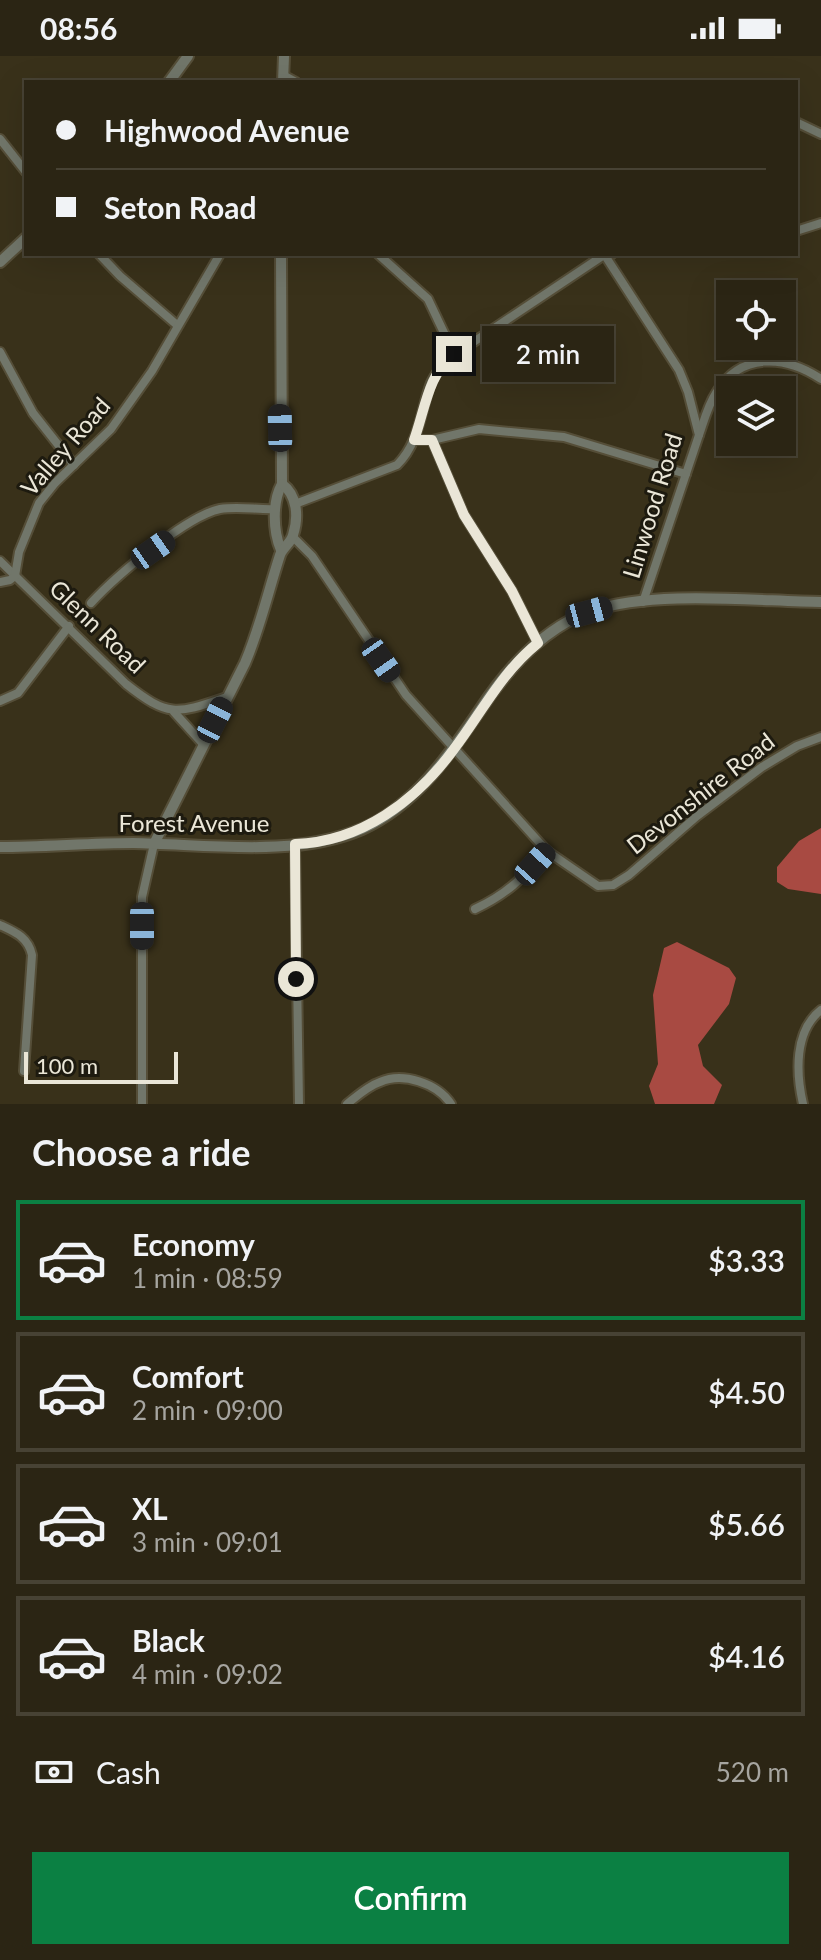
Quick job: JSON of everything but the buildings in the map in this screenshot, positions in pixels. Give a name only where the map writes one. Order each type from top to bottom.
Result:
[{"type":"street","points":[[170,80],[188,56]]},
{"type":"street","points":[[283,78],[284,56]]},
{"type":"street","points":[[798,123],[821,134]]},
{"type":"street","points":[[0,139],[24,169]]},
{"type":"street","points":[[798,230],[821,223]]},
{"type":"street","points":[[0,262],[24,240]]},
{"type":"street","points":[[101,256],[177,325]]},
{"type":"street","name":"Valley Road","points":[[15,576],[19,552],[39,503],[111,429],[152,371],[219,256]]},
{"type":"street","points":[[281,256],[282,484],[276,494],[275,536],[281,550]]},
{"type":"street","points":[[380,256],[428,299],[454,354]]},
{"type":"street","points":[[295,504],[397,465],[407,455],[414,440],[432,382],[445,361],[601,256]]},
{"type":"street","name":"Linwood Road","points":[[605,256],[679,370],[699,435],[643,602]]},
{"type":"street","points":[[0,352],[33,413],[74,465]]},
{"type":"street","points":[[699,435],[719,387],[736,370],[751,363],[785,362],[821,379]]},
{"type":"street","points":[[414,440],[432,440],[479,429],[564,437],[686,474]]},
{"type":"street","points":[[432,440],[464,515],[512,591],[538,643]]},
{"type":"street","points":[[142,1104],[142,897],[154,844],[257,635],[281,550],[293,537],[295,504],[292,491],[282,484]]},
{"type":"street","points":[[91,603],[133,563],[192,522],[218,509],[276,509]]},
{"type":"street","points":[[293,537],[312,556],[406,695],[547,851],[500,898],[475,909]]},
{"type":"street","name":"Glenn Road","points":[[0,561],[126,684],[149,702],[174,712],[203,744]]},
{"type":"street","points":[[0,582],[15,576]]},
{"type":"street","name":"Forest Avenue","points":[[0,847],[313,844],[345,835],[386,816],[436,771],[518,659],[589,612],[643,602],[821,602]]},
{"type":"street","points":[[0,701],[18,693],[69,626]]},
{"type":"street","points":[[174,712],[227,697]]},
{"type":"street","name":"Devonshire Road","points":[[547,851],[598,886],[608,886],[629,875],[697,816],[762,767],[797,746],[821,737]]},
{"type":"street","points":[[295,844],[299,1104]]},
{"type":"street","points":[[0,925],[21,935],[30,945],[32,955],[24,1071]]},
{"type":"street","points":[[803,1104],[799,1053],[802,1037],[814,1015],[821,1010]]},
{"type":"street","points":[[347,1104],[379,1082],[398,1077],[430,1086],[451,1104]]},
{"type":"shaded area","points":[[821,828],[821,894],[788,889],[777,882],[777,867],[799,841]]},
{"type":"shaded area","points":[[677,942],[729,968],[736,978],[729,1004],[698,1045],[703,1066],[722,1085],[714,1104],[655,1104],[649,1086],[658,1064],[653,995],[664,948]]},
{"type":"route","points":[[296,979],[295,844],[313,844],[345,835],[386,816],[436,771],[492,691],[518,659],[538,643],[512,591],[464,515],[432,440],[414,440],[432,382],[445,361],[454,354]]}]
